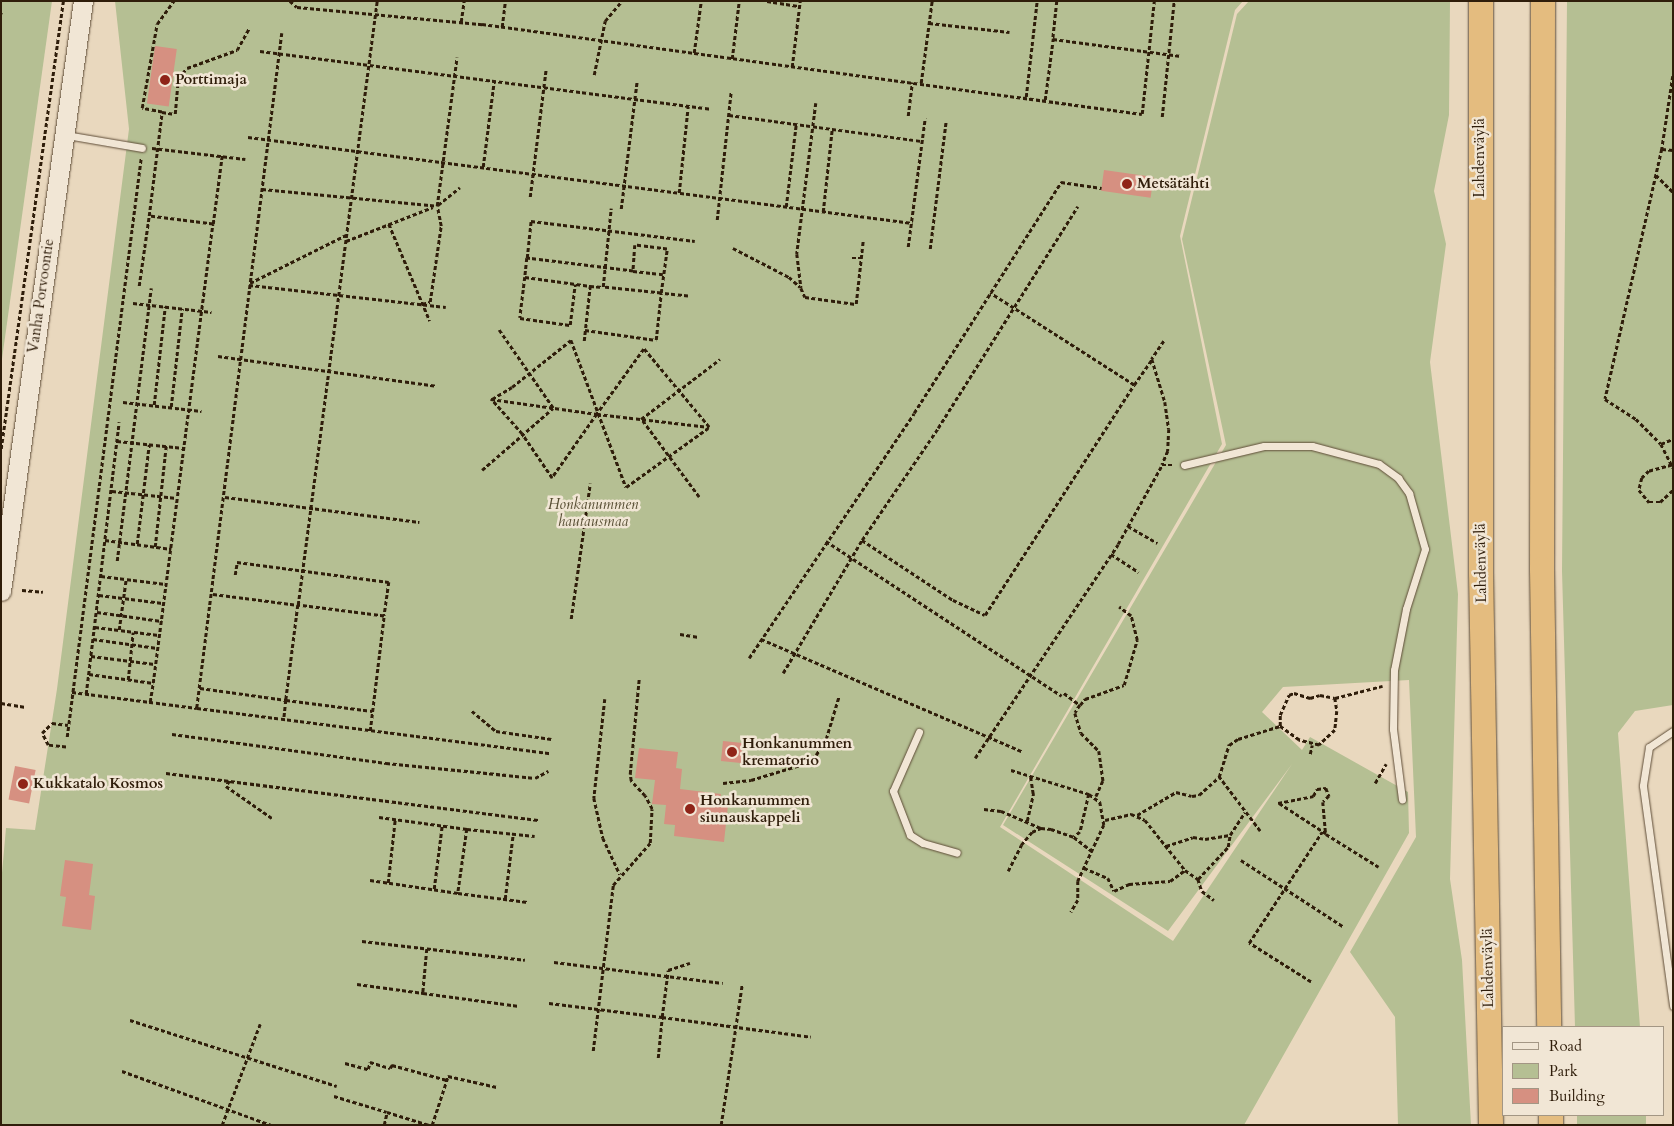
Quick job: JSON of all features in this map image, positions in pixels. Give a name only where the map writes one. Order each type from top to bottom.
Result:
[{"type":"highway","name":"Lahdenväylä","points":[[1480,1],[1481,572],[1491,1125]]},
{"type":"highway","points":[[1543,1],[1542,568],[1550,1026]]},
{"type":"main road","name":"Vanha Porvoontie","points":[[1,591],[62,134],[83,1]]},
{"type":"lane","points":[[62,134],[102,145],[142,148]]},
{"type":"lane","points":[[1184,465],[1264,446],[1312,446],[1379,464],[1398,478],[1409,493],[1425,549],[1406,608],[1394,670],[1393,729],[1402,799]]},
{"type":"lane","points":[[1673,731],[1650,747],[1644,786],[1673,1006]]},
{"type":"lane","points":[[919,732],[893,791],[910,835],[923,843],[957,853]]},
{"type":"path","points":[[1,449],[63,1]]},
{"type":"path","points":[[174,1],[157,24],[142,108],[175,114],[178,78],[187,68],[237,50],[249,28]]},
{"type":"path","points":[[290,1],[297,7],[502,27],[1142,114],[1154,1]]},
{"type":"path","points":[[284,720],[377,1]]},
{"type":"path","points":[[461,22],[464,1]]},
{"type":"path","points":[[502,27],[505,1]]},
{"type":"path","points":[[594,74],[599,40],[605,21],[622,1]]},
{"type":"path","points":[[694,53],[701,1]]},
{"type":"path","points":[[732,59],[740,1]]},
{"type":"path","points":[[767,1],[800,6]]},
{"type":"path","points":[[792,67],[800,1]]},
{"type":"path","points":[[920,83],[932,1]]},
{"type":"path","points":[[1026,97],[1038,1]]},
{"type":"path","points":[[1045,100],[1057,1]]},
{"type":"path","points":[[1162,117],[1174,1]]},
{"type":"path","points":[[929,23],[1009,32]]},
{"type":"path","points":[[197,708],[213,594],[282,33]]},
{"type":"path","points":[[1053,39],[1181,56]]},
{"type":"path","points":[[260,51],[710,109]]},
{"type":"path","points":[[422,304],[430,302],[441,226],[436,206],[457,57]]},
{"type":"path","points":[[530,197],[546,68]]},
{"type":"path","points":[[1673,76],[1662,149],[1606,399],[1636,418],[1661,444],[1672,467],[1649,471],[1642,478],[1639,490],[1649,502],[1660,502],[1673,490]]},
{"type":"path","points":[[621,209],[637,80]]},
{"type":"path","points":[[483,167],[494,81]]},
{"type":"path","points":[[908,116],[912,82]]},
{"type":"path","points":[[717,220],[731,92]]},
{"type":"path","points":[[816,103],[797,254],[801,288],[805,298],[856,304],[864,241]]},
{"type":"path","points":[[679,193],[688,106]]},
{"type":"path","points":[[139,286],[162,112]]},
{"type":"path","points":[[729,115],[922,141]]},
{"type":"path","points":[[908,246],[925,118]]},
{"type":"path","points":[[930,249],[946,121]]},
{"type":"path","points":[[786,207],[796,124]]},
{"type":"path","points":[[822,212],[832,129]]},
{"type":"path","points":[[248,137],[912,223]]},
{"type":"path","points":[[67,737],[142,148],[158,148],[245,159]]},
{"type":"path","points":[[1662,149],[1673,150]]},
{"type":"path","points":[[150,702],[222,156]]},
{"type":"path","points":[[1656,174],[1673,192]]},
{"type":"path","points":[[749,658],[826,540],[914,413],[1060,182],[1102,188]]},
{"type":"path","points":[[346,241],[436,206],[460,187]]},
{"type":"path","points":[[262,190],[436,206]]},
{"type":"path","points":[[783,673],[850,558],[938,428],[1078,206]]},
{"type":"path","points":[[602,287],[611,208]]},
{"type":"path","points":[[149,216],[213,224]]},
{"type":"path","points":[[575,284],[570,325],[520,318],[531,221],[695,241]]},
{"type":"path","points":[[389,224],[430,321]]},
{"type":"path","points":[[250,284],[347,234]]},
{"type":"path","points":[[585,330],[656,340],[667,249],[635,245],[633,271]]},
{"type":"path","points":[[733,248],[789,277],[801,288]]},
{"type":"path","points":[[527,258],[663,274]]},
{"type":"path","points":[[852,258],[861,258]]},
{"type":"path","points":[[525,277],[688,296]]},
{"type":"path","points":[[250,284],[446,307]]},
{"type":"path","points":[[584,341],[590,286]]},
{"type":"path","points":[[117,561],[151,288]]},
{"type":"path","points":[[990,293],[1134,384]]},
{"type":"path","points":[[133,303],[211,312]]},
{"type":"path","points":[[154,405],[164,307]]},
{"type":"path","points":[[171,407],[182,309]]},
{"type":"path","points":[[499,330],[553,408]]},
{"type":"path","points":[[491,399],[529,373],[571,340],[597,414],[626,487],[709,427]]},
{"type":"path","points":[[862,540],[953,600],[986,614],[1134,384],[1164,341]]},
{"type":"path","points":[[491,399],[522,434],[552,478],[644,349],[709,427]]},
{"type":"path","points":[[218,356],[436,386]]},
{"type":"path","points":[[641,419],[720,359]]},
{"type":"path","points":[[975,758],[1111,554],[1162,465],[1168,451],[1169,429],[1165,402],[1152,359]]},
{"type":"path","points":[[491,399],[709,427]]},
{"type":"path","points":[[123,402],[201,411]]},
{"type":"path","points":[[482,470],[553,408]]},
{"type":"path","points":[[641,419],[699,497]]},
{"type":"path","points":[[86,694],[120,422]]},
{"type":"path","points":[[1661,444],[1673,439]]},
{"type":"path","points":[[117,441],[184,448]]},
{"type":"path","points":[[138,544],[148,444]]},
{"type":"path","points":[[155,547],[166,446]]},
{"type":"path","points":[[1162,465],[1184,465]]},
{"type":"path","points":[[571,619],[590,483]]},
{"type":"path","points":[[111,491],[177,498]]},
{"type":"path","points":[[225,497],[419,522]]},
{"type":"path","points":[[1128,526],[1157,543]]},
{"type":"path","points":[[105,540],[171,549]]},
{"type":"path","points":[[826,540],[850,558],[1031,675],[1080,704]]},
{"type":"path","points":[[1111,554],[1139,572]]},
{"type":"path","points":[[234,575],[237,562],[389,582],[370,731]]},
{"type":"path","points":[[101,576],[166,584]]},
{"type":"path","points":[[119,630],[126,579]]},
{"type":"path","points":[[22,590],[43,592]]},
{"type":"path","points":[[213,594],[384,616]]},
{"type":"path","points":[[99,595],[163,603]]},
{"type":"path","points":[[1096,798],[1103,782],[1100,754],[1081,733],[1075,713],[1085,699],[1124,685],[1137,640],[1131,616],[1119,607]]},
{"type":"path","points":[[96,612],[161,621]]},
{"type":"path","points":[[95,627],[159,635]]},
{"type":"path","points":[[128,680],[133,632]]},
{"type":"path","points":[[680,634],[699,637]]},
{"type":"path","points":[[93,639],[157,648]]},
{"type":"path","points":[[762,639],[990,736],[1023,752]]},
{"type":"path","points":[[91,656],[155,664]]},
{"type":"path","points":[[89,674],[153,683]]},
{"type":"path","points":[[593,1051],[612,885],[650,843],[653,818],[646,796],[631,782],[630,774],[639,678]]},
{"type":"path","points":[[1335,698],[1337,711],[1334,730],[1319,745],[1312,745],[1290,735],[1280,726],[1280,715],[1289,695],[1294,693],[1310,698],[1320,695],[1335,698],[1385,686],[1385,695]]},
{"type":"path","points":[[200,688],[372,711]]},
{"type":"path","points":[[72,692],[550,753]]},
{"type":"path","points":[[723,783],[751,780],[807,763],[816,755],[826,739],[838,696]]},
{"type":"path","points":[[605,699],[594,798],[603,838],[620,874]]},
{"type":"path","points":[[1,703],[26,707]]},
{"type":"path","points":[[472,711],[496,731],[551,739]]},
{"type":"path","points":[[66,748],[48,745],[42,733],[52,722],[68,725]]},
{"type":"path","points":[[1105,820],[1124,814],[1137,815],[1176,792],[1192,796],[1199,795],[1219,777],[1229,746],[1238,739],[1280,726]]},
{"type":"path","points":[[172,734],[386,763],[534,778],[548,772]]},
{"type":"path","points":[[1310,754],[1312,745]]},
{"type":"path","points":[[1375,782],[1387,761]]},
{"type":"path","points":[[1011,770],[1089,794],[1096,798],[1105,820],[1093,852],[1078,881],[1078,900],[1071,912]]},
{"type":"path","points":[[166,773],[538,820]]},
{"type":"path","points":[[1028,821],[1033,794],[1030,776]]},
{"type":"path","points":[[1219,777],[1260,831]]},
{"type":"path","points":[[230,781],[226,786],[272,818]]},
{"type":"path","points":[[1311,982],[1249,943],[1324,833],[1323,802],[1329,796],[1326,788],[1317,789],[1314,796],[1278,803],[1324,833],[1379,867]]},
{"type":"path","points":[[1074,837],[1080,832],[1089,794]]},
{"type":"path","points":[[984,809],[1001,811],[1041,828],[1074,837],[1093,852]]},
{"type":"path","points":[[1198,879],[1224,853],[1230,842],[1230,835],[1245,812]]},
{"type":"path","points":[[1137,815],[1185,870],[1198,879],[1202,891],[1214,900]]},
{"type":"path","points":[[379,817],[535,836]]},
{"type":"path","points":[[388,883],[396,820]]},
{"type":"path","points":[[434,889],[442,826]]},
{"type":"path","points":[[1008,871],[1021,845],[1041,828]]},
{"type":"path","points":[[458,893],[467,829]]},
{"type":"path","points":[[505,899],[513,834]]},
{"type":"path","points":[[1166,846],[1193,837],[1205,839],[1230,835]]},
{"type":"path","points":[[1241,860],[1344,926]]},
{"type":"path","points":[[1084,868],[1108,878],[1114,891],[1129,884],[1170,882],[1185,870]]},
{"type":"path","points":[[370,880],[527,902]]},
{"type":"path","points":[[362,941],[525,960]]},
{"type":"path","points":[[422,993],[427,949]]},
{"type":"path","points":[[554,962],[666,974],[723,983]]},
{"type":"path","points":[[658,1058],[666,974],[668,970],[690,963]]},
{"type":"path","points":[[356,984],[520,1006]]},
{"type":"path","points":[[721,1125],[742,985]]},
{"type":"path","points":[[549,1003],[812,1037]]},
{"type":"path","points":[[130,1020],[337,1086]]},
{"type":"path","points":[[222,1125],[260,1024]]},
{"type":"path","points":[[345,1063],[368,1068],[370,1062],[390,1068],[392,1065],[447,1080]]},
{"type":"path","points":[[122,1071],[271,1125]]},
{"type":"path","points":[[334,1096],[431,1125],[448,1076],[497,1087]]},
{"type":"path","points":[[384,1125],[387,1112]]},
{"type":"green space","points":[[1,1],[52,1],[1,366]]},
{"type":"green space","name":"Honkanummen hautausmaa","points":[[115,1],[1243,1],[1235,10],[1180,236],[1222,444],[1000,827],[1173,941],[1292,764],[1168,931],[1003,825],[1226,445],[1182,239],[1237,14],[1249,1],[1450,1],[1449,115],[1434,191],[1446,244],[1430,362],[1458,594],[1450,879],[1462,960],[1471,1125],[1398,1125],[1395,1017],[1350,952],[1416,837],[1409,680],[1283,687],[1262,712],[1302,750],[1310,737],[1408,792],[1409,833],[1244,1125],[1,1125],[1,884],[6,828],[35,830],[57,689],[129,129]]},
{"type":"green space","points":[[1567,1],[1673,1],[1673,705],[1635,711],[1618,733],[1640,1026],[1575,1026],[1562,571]]},
{"type":"green space","points":[[1577,1116],[1646,1116],[1646,1125],[1577,1125]]},
{"type":"building","name":"Porttimaja","points":[[155,46],[177,49],[169,106],[147,103]]},
{"type":"building","name":"Metsätähti","points":[[1104,170],[1154,177],[1151,198],[1101,191]]},
{"type":"building","name":"Honkanummen krematorio","points":[[723,741],[743,743],[741,763],[721,761]]},
{"type":"building","points":[[639,748],[678,752],[676,768],[682,769],[680,789],[721,794],[719,804],[728,805],[724,842],[674,836],[675,825],[664,824],[666,805],[652,804],[655,780],[635,778]]},
{"type":"building","name":"Kukkatalo Kosmos","points":[[15,766],[36,770],[29,803],[9,799]]},
{"type":"building","points":[[65,860],[93,864],[89,895],[95,896],[91,930],[62,926],[66,897],[60,896]]},
{"type":"place","name":"Porttimaja","points":[[165,80]]},
{"type":"place","name":"Metsätähti","points":[[1127,184]]},
{"type":"place","name":"Honkanummen krematorio","points":[[732,752]]},
{"type":"place","name":"Kukkatalo Kosmos","points":[[23,784]]},
{"type":"place","name":"Honkanummen siunauskappeli","points":[[690,809]]}]
